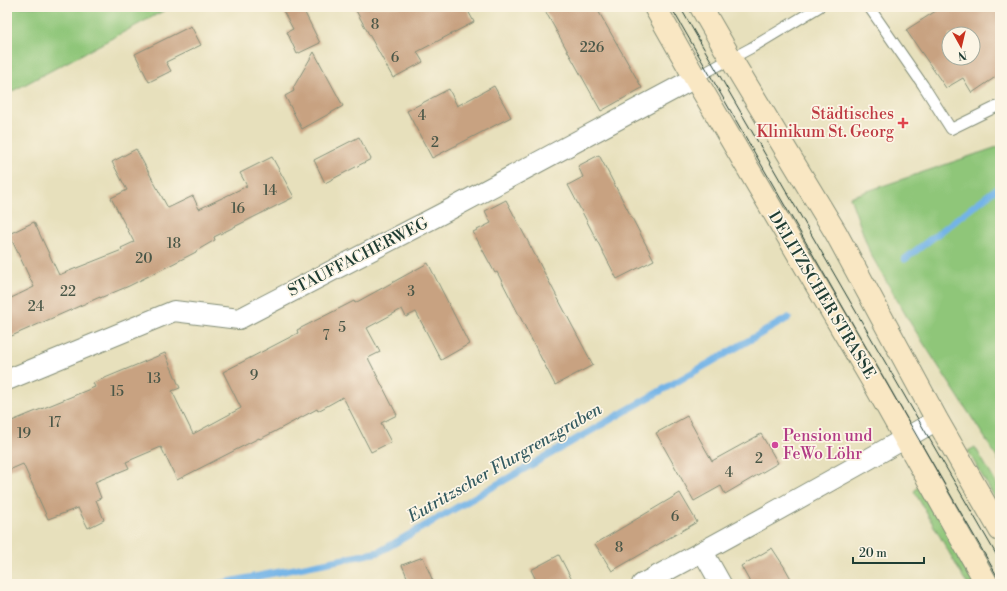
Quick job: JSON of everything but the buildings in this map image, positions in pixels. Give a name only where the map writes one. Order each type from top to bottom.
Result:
[{"type":"main road","name":"DELITZSCHER STRASSE","points":[[655,7],[872,380],[987,584]]},
{"type":"main road","points":[[701,7],[836,233],[937,420],[1000,530]]},
{"type":"street","name":"STAUFFACHERWEG","points":[[7,380],[174,311],[239,319],[447,211],[695,78]]},
{"type":"street","points":[[642,584],[703,552],[937,420]]},
{"type":"street","points":[[703,552],[721,584]]},
{"type":"lane","points":[[695,78],[731,59],[819,7]]},
{"type":"lane","points":[[869,7],[951,128],[1000,105]]},
{"type":"green space","points":[[7,7],[171,7],[7,94]]},
{"type":"green space","points":[[1000,146],[1000,463],[911,324],[870,253],[850,197]]},
{"type":"green space","points":[[975,447],[1000,490],[1000,507],[968,451]]},
{"type":"green space","points":[[923,485],[979,584],[967,584],[914,491]]},
{"type":"waterway","name":"Eutritzscher Flurgrenzgraben","points":[[905,259],[1000,186]]},
{"type":"waterway","name":"Eutritzscher Flurgrenzgraben","points":[[219,584],[379,552],[788,318]]},
{"type":"tram line","points":[[671,7],[1000,581]]},
{"type":"tram line","points":[[680,7],[1000,561]]},
{"type":"place","name":"Städtisches Klinikum St. Georg","points":[[903,123]]},
{"type":"place","name":"Pension und FeWo Löhr","points":[[775,445]]}]
